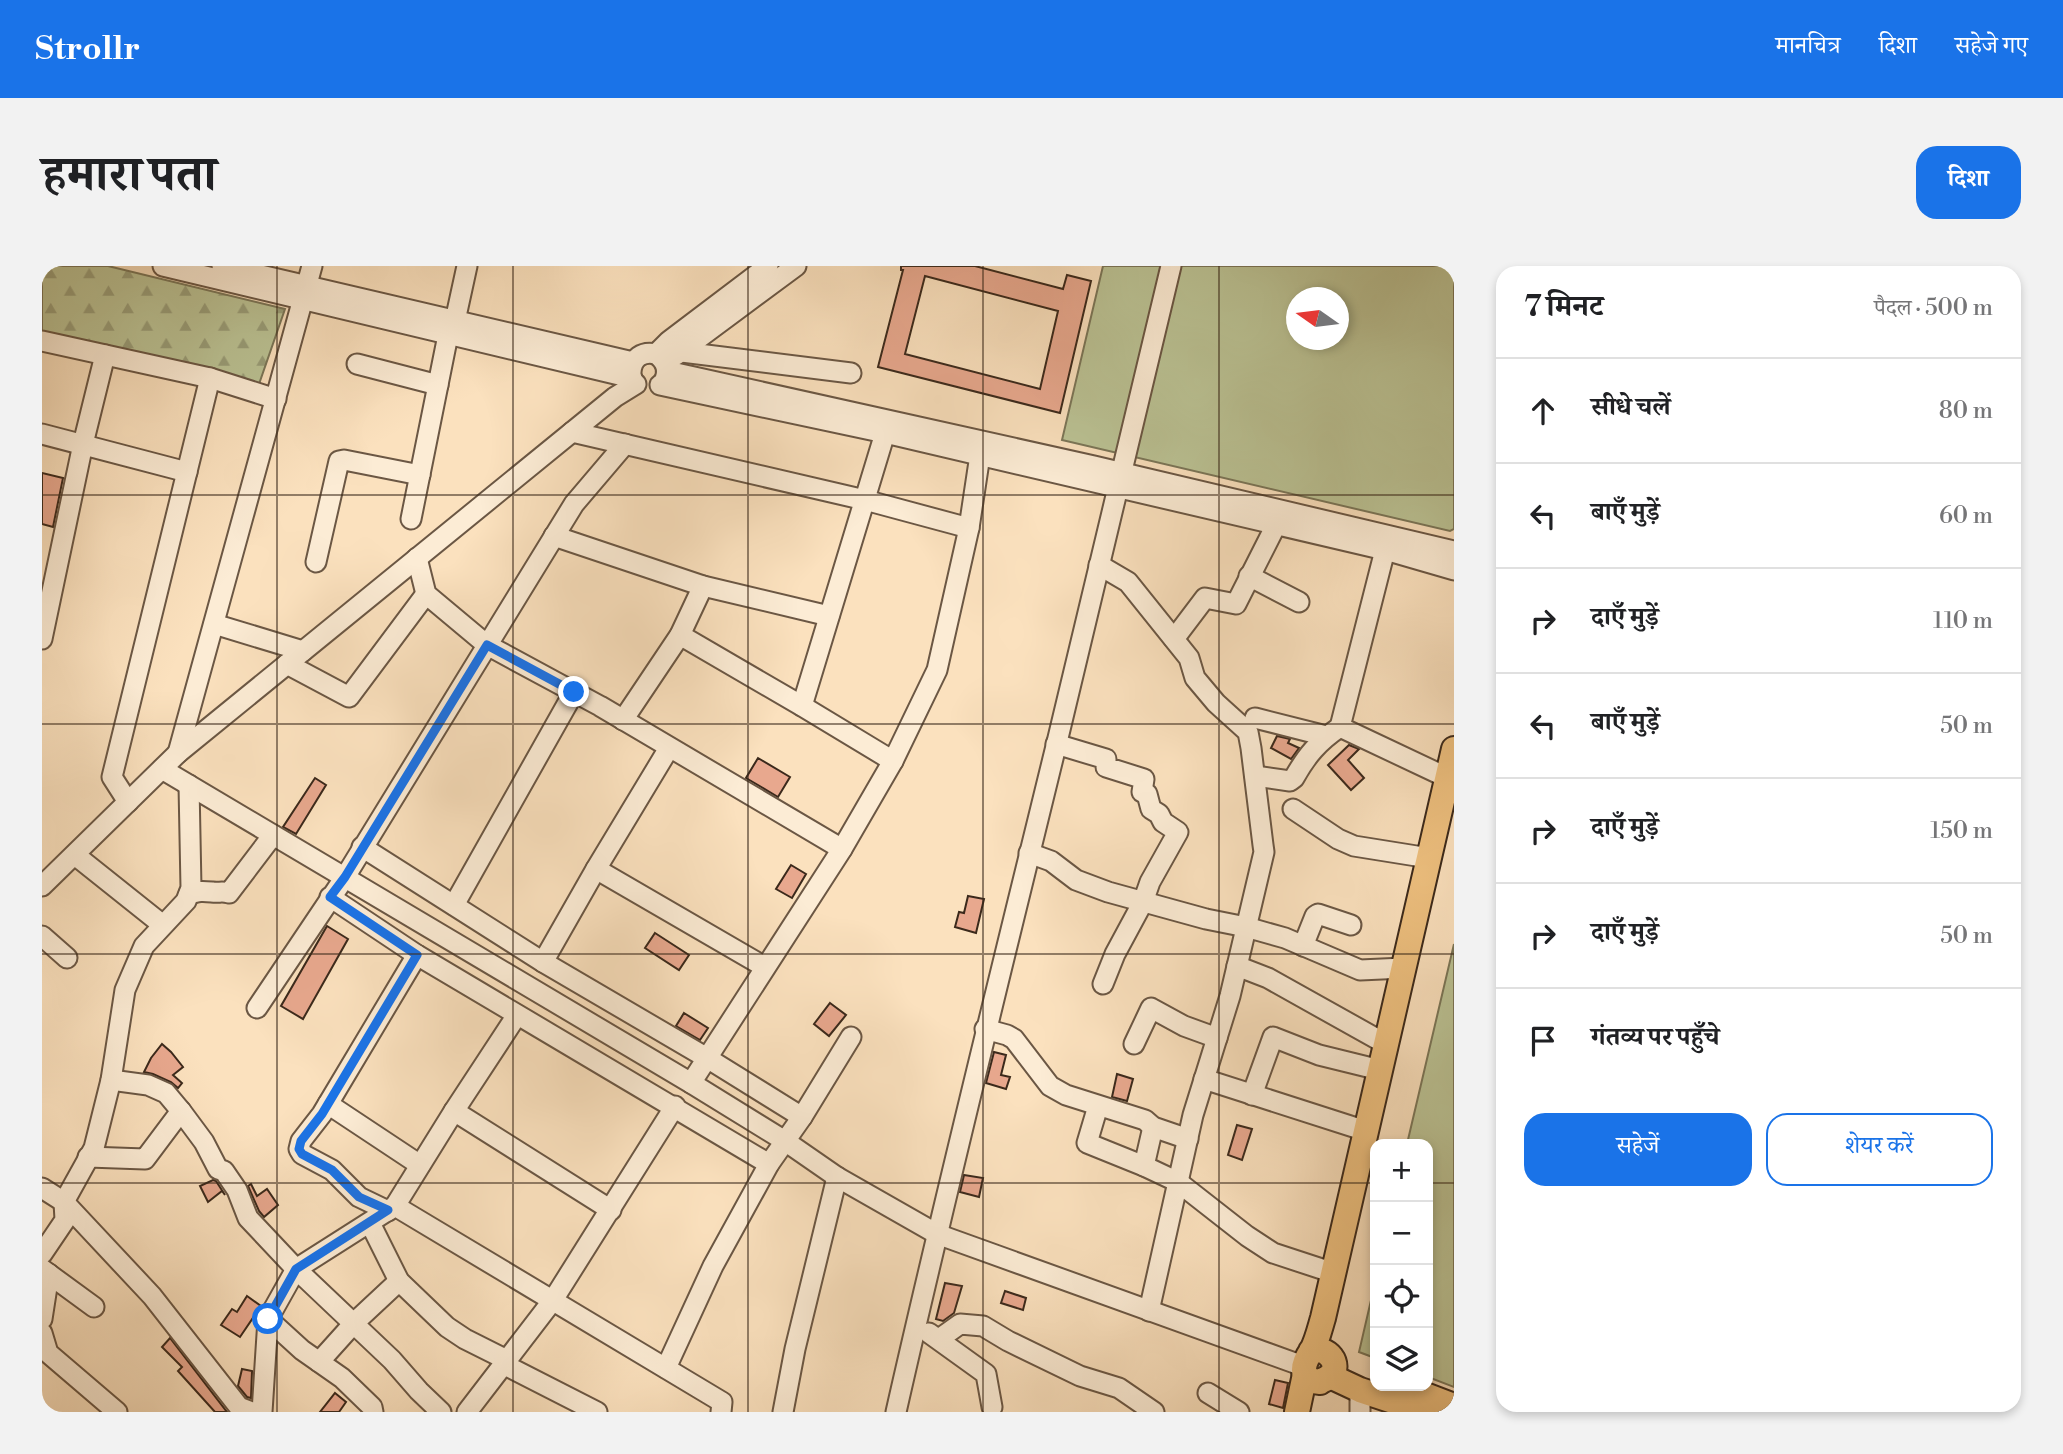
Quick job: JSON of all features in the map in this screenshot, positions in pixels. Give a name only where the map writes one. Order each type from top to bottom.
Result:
[{"type":"main road","points":[[1373,1139],[1381,1070],[1454,749]]},
{"type":"main road","points":[[1374,1139],[1454,824]]},
{"type":"main road","points":[[1313,1412],[1323,1318],[1370,1153]]},
{"type":"main road","points":[[1297,1412],[1319,1366],[1370,1155]]},
{"type":"main road","points":[[1319,1366],[1365,1393],[1377,1394],[1426,1412]]},
{"type":"main road","points":[[1414,1391],[1454,1406]]},
{"type":"street","points":[[163,266],[305,293],[451,328],[633,375],[649,390],[662,369],[681,352],[796,266]]},
{"type":"street","points":[[222,266],[305,293]]},
{"type":"street","points":[[178,753],[312,266]]},
{"type":"street","points":[[411,519],[438,385],[467,266]]},
{"type":"street","points":[[662,369],[669,341],[768,266]]},
{"type":"street","points":[[896,1412],[985,1029],[1171,266]]},
{"type":"street","points":[[42,341],[209,378],[276,399]]},
{"type":"street","points":[[681,352],[851,373]]},
{"type":"street","points":[[45,878],[75,855],[178,753],[615,397],[633,375],[642,354],[662,369],[885,433],[980,455],[1119,480],[1454,570]]},
{"type":"street","points":[[42,639],[83,444],[105,355]]},
{"type":"street","points":[[357,364],[438,385]]},
{"type":"street","points":[[662,369],[1119,480],[1454,551]]},
{"type":"street","points":[[128,802],[112,777],[209,378]]},
{"type":"street","points":[[572,432],[865,500],[969,528]]},
{"type":"street","points":[[802,706],[885,433]]},
{"type":"street","points":[[42,434],[187,472]]},
{"type":"street","points":[[257,1008],[345,877],[574,504],[625,444]]},
{"type":"street","points":[[691,1083],[842,849],[893,761],[937,670],[969,528],[980,455]]},
{"type":"street","points":[[316,562],[339,461],[420,475]]},
{"type":"street","points":[[1174,639],[1205,598],[1236,604],[1276,524]]},
{"type":"street","points":[[554,536],[703,586],[829,616]]},
{"type":"street","points":[[1255,776],[1290,781],[1311,750],[1333,732],[1385,550]]},
{"type":"street","points":[[417,558],[426,593],[487,645],[623,720],[842,849]]},
{"type":"street","points":[[1099,565],[1128,582],[1189,658],[1195,678],[1216,703],[1248,732],[1264,852],[1237,966],[1188,1139],[1149,1311]]},
{"type":"street","points":[[1249,576],[1299,602]]},
{"type":"street","points":[[623,720],[680,635],[703,586]]},
{"type":"street","points":[[287,664],[349,697],[426,593]]},
{"type":"street","points":[[214,624],[303,651]]},
{"type":"street","points":[[680,635],[893,761]]},
{"type":"street","points":[[454,905],[574,692]]},
{"type":"street","points":[[1255,718],[1333,732],[1448,778]]},
{"type":"street","points":[[1056,744],[1106,759],[1106,767],[1144,779],[1142,792],[1147,794],[1151,810],[1159,814],[1163,822],[1178,833],[1150,882],[1103,984]]},
{"type":"street","points":[[543,962],[669,748]]},
{"type":"street","points":[[162,769],[691,1083],[785,1141],[837,1177],[937,1234],[1149,1311],[1319,1366]]},
{"type":"street","points":[[42,1254],[65,1220],[64,1202],[94,1148],[111,1080],[125,990],[144,946],[186,901],[191,888],[189,785]]},
{"type":"street","points":[[1293,809],[1338,839],[1354,846],[1429,858]]},
{"type":"street","points":[[189,894],[202,889],[229,893],[273,835]]},
{"type":"street","points":[[362,847],[543,962],[802,1117]]},
{"type":"street","points":[[1029,853],[1051,861],[1076,880],[1143,902],[1285,938],[1360,970],[1404,968]]},
{"type":"street","points":[[75,855],[159,922],[160,927]]},
{"type":"street","points":[[596,869],[765,967]]},
{"type":"street","points":[[330,897],[417,955],[769,1164]]},
{"type":"street","points":[[1303,946],[1318,914],[1351,925]]},
{"type":"street","points":[[42,936],[68,958]]},
{"type":"street","points":[[417,955],[328,1104],[301,1141],[299,1149],[302,1154],[332,1170],[359,1197],[392,1208],[553,1300],[722,1402],[721,1412]]},
{"type":"street","points":[[1237,966],[1268,978],[1387,1044]]},
{"type":"street","points":[[1134,1044],[1151,1008],[1184,1027],[1217,1038]]},
{"type":"street","points":[[262,1412],[268,1319],[296,1269],[392,1208],[517,1015]]},
{"type":"street","points":[[985,1029],[1014,1039],[1050,1086],[1066,1095],[1145,1120],[1153,1127],[1188,1139]]},
{"type":"street","points":[[666,1368],[713,1266],[769,1164],[802,1117],[851,1037]]},
{"type":"street","points":[[1252,1095],[1273,1037],[1328,1057],[1381,1070]]},
{"type":"street","points":[[1204,1079],[1370,1142]]},
{"type":"street","points":[[111,1080],[148,1085],[166,1093],[204,1142],[218,1169],[224,1171],[237,1190],[248,1218],[296,1269],[359,1318],[441,1412]]},
{"type":"street","points":[[328,1104],[420,1166]]},
{"type":"street","points":[[467,1411],[553,1300],[675,1106]]},
{"type":"street","points":[[1098,1106],[1087,1143],[1178,1182],[1273,1253],[1334,1273]]},
{"type":"street","points":[[88,1157],[145,1159],[181,1111]]},
{"type":"street","points":[[454,1111],[611,1210]]},
{"type":"street","points":[[1144,1166],[1153,1127]]},
{"type":"street","points":[[783,1412],[795,1349],[837,1177]]},
{"type":"street","points":[[42,1188],[64,1202],[152,1296],[239,1407],[253,1412]]},
{"type":"street","points":[[370,1223],[399,1280],[447,1327],[597,1412]]},
{"type":"street","points":[[46,1272],[94,1307]]},
{"type":"street","points":[[42,1320],[46,1272]]},
{"type":"street","points":[[318,1362],[399,1280]]},
{"type":"street","points":[[268,1319],[302,1350],[342,1378],[372,1407],[373,1412]]},
{"type":"street","points":[[939,1339],[960,1324],[983,1326],[1080,1376],[1119,1388],[1154,1412]]},
{"type":"street","points":[[915,1326],[939,1339],[986,1374],[992,1407]]},
{"type":"street","points":[[42,1333],[45,1358],[117,1412]]},
{"type":"street","points":[[1208,1393],[1239,1412]]},
{"type":"green space","points":[[42,266],[108,266],[285,309],[259,384],[42,333]]},
{"type":"green space","points":[[1103,266],[1454,266],[1454,529],[1450,531],[1062,440]]},
{"type":"green space","points":[[1454,944],[1454,1387],[1433,1379],[1433,1139],[1408,1139]]},
{"type":"green space","points":[[1370,1305],[1370,1356],[1359,1352]]},
{"type":"building","points":[[901,266],[975,266],[1063,289],[1067,275],[1091,281],[1060,413],[878,367]],"holes":[[[925,276],[1058,311],[1040,389],[905,354]]]},
{"type":"building","points":[[42,473],[63,478],[53,527],[42,524]]},
{"type":"building","points":[[1277,736],[1290,739],[1288,743],[1299,748],[1291,759],[1271,748]]},
{"type":"building","points":[[1349,745],[1359,749],[1348,760],[1364,778],[1351,790],[1328,765]]},
{"type":"building","points":[[758,758],[790,777],[778,797],[746,778]]},
{"type":"building","points":[[315,778],[326,785],[296,834],[283,827]]},
{"type":"building","points":[[791,865],[806,874],[792,898],[776,889]]},
{"type":"building","points":[[968,896],[984,899],[976,933],[955,927],[959,912],[964,913]]},
{"type":"building","points":[[327,926],[348,939],[303,1019],[281,1006]]},
{"type":"building","points":[[655,933],[689,955],[679,970],[645,948]]},
{"type":"building","points":[[830,1003],[846,1015],[829,1036],[814,1024]]},
{"type":"building","points":[[684,1013],[708,1028],[700,1040],[676,1026]]},
{"type":"building","points":[[162,1044],[183,1067],[173,1075],[182,1083],[178,1088],[171,1082],[144,1072]]},
{"type":"building","points":[[994,1052],[1006,1055],[1001,1075],[1010,1077],[1006,1089],[986,1083]]},
{"type":"building","points":[[1117,1074],[1133,1079],[1127,1101],[1112,1097]]},
{"type":"building","points":[[1237,1125],[1252,1129],[1242,1160],[1228,1155]]},
{"type":"building","points":[[964,1175],[983,1178],[979,1197],[960,1192]]},
{"type":"building","points":[[216,1181],[225,1195],[222,1191],[208,1202],[200,1186]]},
{"type":"building","points":[[251,1184],[257,1196],[267,1189],[278,1205],[264,1217],[248,1186]]},
{"type":"building","points":[[945,1283],[962,1286],[954,1313],[943,1321],[936,1319]]},
{"type":"building","points":[[1005,1291],[1026,1298],[1023,1310],[1001,1303]]},
{"type":"building","points":[[247,1296],[261,1306],[240,1337],[221,1325],[232,1309],[237,1312]]},
{"type":"building","points":[[170,1338],[227,1412],[215,1412],[178,1371],[182,1367],[162,1347]]},
{"type":"building","points":[[242,1369],[252,1371],[251,1398],[238,1386]]},
{"type":"building","points":[[1275,1380],[1288,1383],[1283,1408],[1269,1404]]},
{"type":"building","points":[[335,1393],[346,1402],[339,1412],[320,1412]]},
{"type":"route","points":[[268,1319],[296,1269],[388,1210],[359,1197],[332,1170],[302,1154],[299,1149],[301,1141],[322,1114],[417,955],[330,897],[345,877],[487,645],[574,692]]}]
